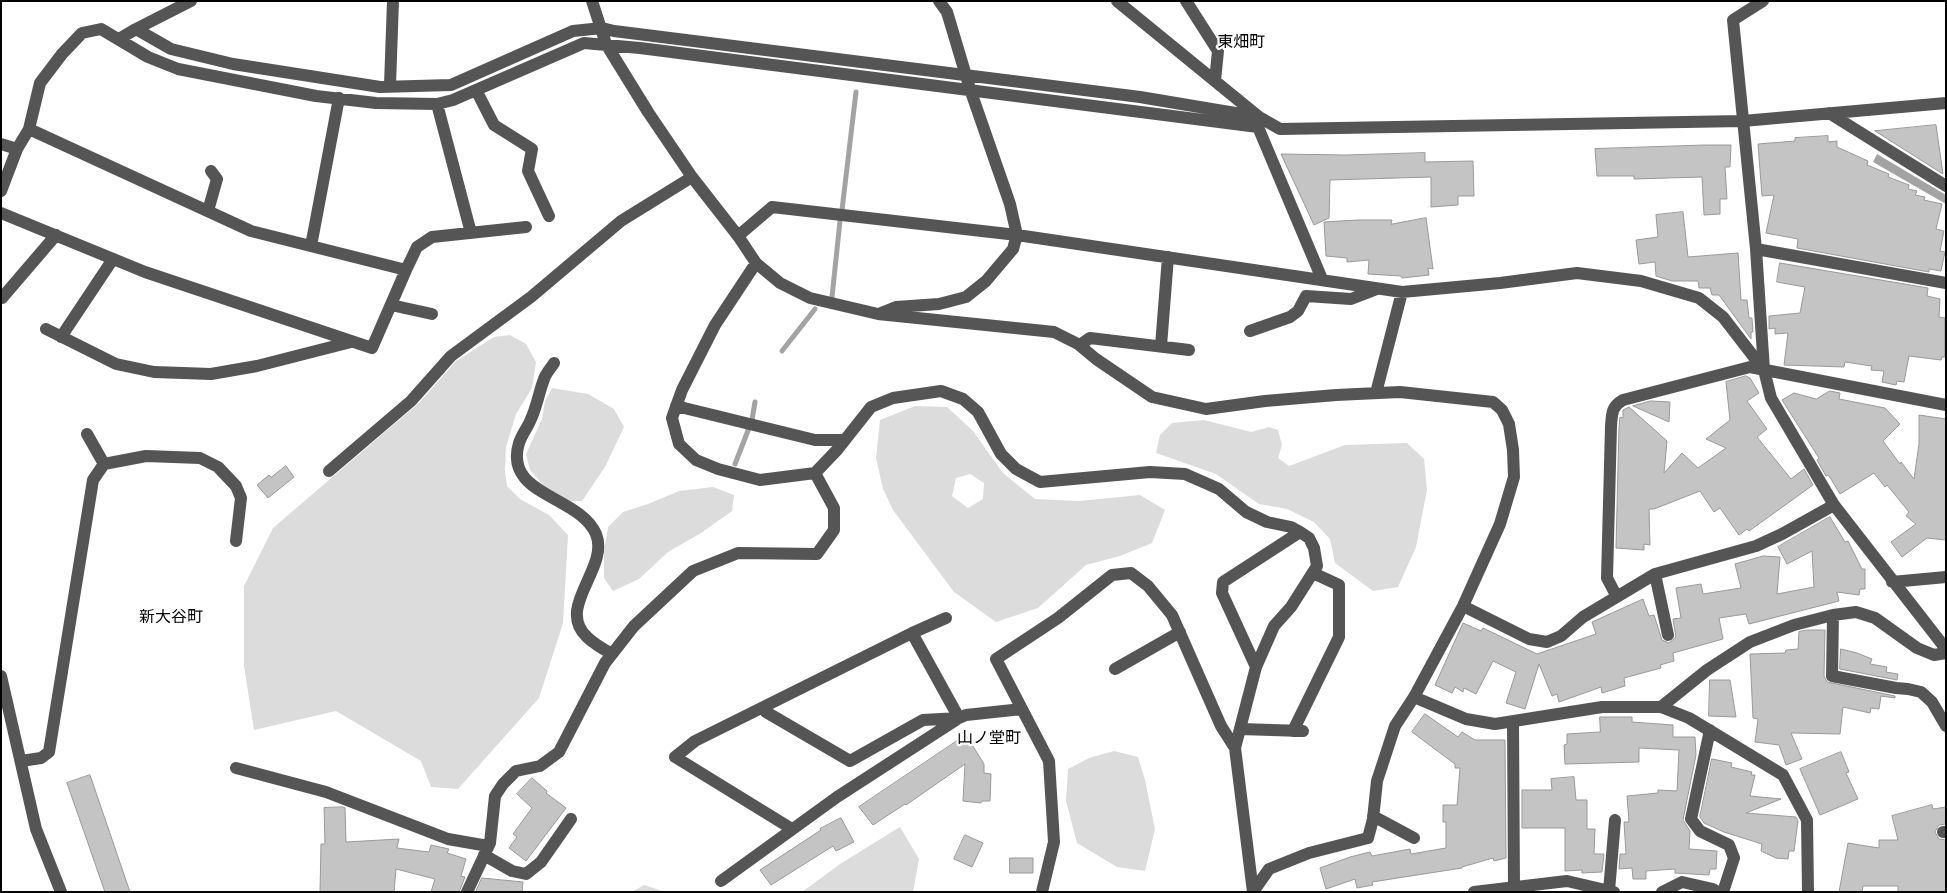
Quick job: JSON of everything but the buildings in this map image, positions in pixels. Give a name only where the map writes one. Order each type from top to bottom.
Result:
[{"type":"street","points":[[119,39],[136,28],[191,1]]},
{"type":"street","points":[[592,1],[606,44],[648,112],[692,177],[756,262],[780,283],[810,298],[878,314],[1054,332],[1080,345],[1152,397],[1206,409],[1265,401],[1400,392],[1493,402],[1502,410],[1509,424],[1513,450],[1514,477],[1500,524],[1463,606],[1414,697],[1395,726],[1377,781],[1373,816],[1368,838],[1309,853],[1268,869],[1253,892]]},
{"type":"street","points":[[878,314],[896,307],[939,304],[966,296],[986,281],[1013,249],[1017,235],[1010,204],[970,89],[947,12],[939,1]]},
{"type":"street","points":[[1117,1],[1215,81],[1258,122],[1322,279]]},
{"type":"street","points":[[1186,1],[1218,51],[1215,81]]},
{"type":"street","points":[[1661,706],[1707,670],[1750,642],[1794,625],[1833,615],[1856,612],[1875,618],[1917,648],[1934,656],[1946,651],[1834,505],[1771,398],[1764,370],[1756,249],[1733,20],[1763,1]]},
{"type":"street","points":[[390,85],[396,2]]},
{"type":"street","points":[[136,28],[171,49],[233,64],[380,87],[390,85],[451,85],[573,31],[602,28],[1140,97],[1258,122],[1280,129],[1743,121],[1946,103]]},
{"type":"street","points":[[1,190],[17,149],[29,129],[40,84],[62,54],[82,33],[101,29],[148,57],[178,70],[376,103],[437,104],[453,100],[584,43],[606,44],[1258,122]]},
{"type":"street","points":[[476,90],[494,126],[532,149],[528,171],[549,216]]},
{"type":"street","points":[[311,246],[339,98]]},
{"type":"street","points":[[437,104],[471,233]]},
{"type":"street","points":[[1829,113],[1946,186]]},
{"type":"street","points":[[29,129],[251,230],[406,270]]},
{"type":"street","points":[[1,144],[17,149]]},
{"type":"street","points":[[208,211],[217,179],[211,171]]},
{"type":"street","points":[[329,470],[411,401],[451,356],[532,297],[621,220],[692,177]]},
{"type":"street","points":[[738,236],[772,207],[1017,235],[1402,292],[1500,284],[1577,273],[1642,281],[1699,298],[1723,317],[1764,370]]},
{"type":"street","points":[[1,212],[145,272],[372,348],[417,247],[432,237],[526,227]]},
{"type":"street","points":[[2,298],[56,235]]},
{"type":"street","points":[[1756,249],[1946,283]]},
{"type":"street","points":[[1161,346],[1168,257]]},
{"type":"street","points":[[61,337],[112,259]]},
{"type":"street","points":[[756,262],[715,325],[682,390],[672,418],[679,444],[696,460],[718,469],[760,480],[816,474],[846,440],[871,407],[892,398],[941,392],[963,399],[978,412],[1001,454],[1016,470],[1040,482],[1150,472],[1185,474],[1219,489],[1246,512],[1267,522],[1290,527],[1309,538],[1314,548],[1318,566],[1291,607],[1274,626],[1256,666],[1235,748],[1253,892]]},
{"type":"street","points":[[1250,330],[1290,317],[1298,311],[1306,296],[1351,299],[1379,288]]},
{"type":"street","points":[[1376,393],[1402,292]]},
{"type":"street","points":[[391,305],[432,314]]},
{"type":"street","points":[[46,329],[116,364],[154,372],[212,374],[257,366],[352,342]]},
{"type":"street","points":[[1080,345],[1090,338],[1189,350]]},
{"type":"street","points":[[554,363],[544,378],[538,401],[519,443],[517,464],[525,479],[539,490],[584,517],[595,532],[598,543],[596,563],[577,609],[576,619],[585,636],[612,654]]},
{"type":"street","points":[[1617,597],[1607,578],[1612,411],[1615,404],[1631,396],[1750,367],[1946,405]]},
{"type":"street","points":[[676,406],[815,440],[846,440]]},
{"type":"street","points":[[86,434],[104,464]]},
{"type":"street","points":[[21,761],[41,758],[49,752],[93,480],[104,464],[119,460],[155,456],[200,458],[218,467],[236,486],[241,498],[236,541]]},
{"type":"street","points":[[467,892],[486,850],[495,796],[503,784],[516,771],[540,766],[559,752],[605,663],[634,626],[693,571],[738,553],[817,554],[834,530],[834,508],[816,474]]},
{"type":"street","points":[[1463,606],[1529,639],[1547,642],[1561,636],[1583,618],[1655,574],[1756,546],[1834,505]]},
{"type":"street","points":[[1256,666],[1222,593],[1223,582],[1300,532]]},
{"type":"street","points":[[1042,892],[1054,842],[1049,761],[996,659],[1058,618],[1112,575],[1131,573],[1148,586],[1172,614],[1217,719],[1235,748]]},
{"type":"street","points":[[1240,729],[1298,731],[1339,637],[1339,585],[1313,573]]},
{"type":"street","points":[[1655,574],[1668,635]]},
{"type":"street","points":[[1892,582],[1946,577]]},
{"type":"street","points":[[1833,615],[1832,676],[1921,692],[1932,702],[1946,726]]},
{"type":"street","points":[[792,830],[675,757],[695,741],[946,618]]},
{"type":"street","points":[[1116,669],[1180,632]]},
{"type":"street","points":[[912,633],[959,718]]},
{"type":"street","points":[[1,676],[7,722],[21,761],[36,829],[60,892]]},
{"type":"street","points":[[1414,697],[1466,719],[1495,724],[1602,707],[1661,706],[1689,718],[1783,775],[1807,820],[1808,892]]},
{"type":"street","points":[[721,881],[837,797],[966,714],[1022,710]]},
{"type":"street","points":[[766,712],[850,761],[924,720],[959,718]]},
{"type":"street","points":[[1512,722],[1514,887]]},
{"type":"street","points":[[1710,730],[1691,819],[1700,831],[1729,845],[1734,858],[1724,892]]},
{"type":"street","points":[[236,768],[326,792],[448,839],[486,850],[512,871],[526,874],[541,862],[572,819]]},
{"type":"street","points":[[1373,816],[1414,838]]},
{"type":"street","points":[[1474,892],[1567,881],[1611,891],[1614,820]]},
{"type":"street","points":[[1662,892],[1682,882],[1713,889],[1717,892]]},
{"type":"shaded area","points":[[1877,154],[1946,195],[1946,204],[1873,162]]},
{"type":"shaded area","points":[[510,335],[526,344],[536,362],[532,388],[516,414],[506,447],[505,471],[507,486],[520,499],[549,515],[568,535],[563,623],[539,698],[458,789],[431,787],[421,761],[336,711],[254,730],[244,666],[244,586],[273,528],[420,402],[456,361],[494,337]]},
{"type":"shaded area","points":[[552,388],[588,394],[614,409],[624,427],[605,467],[582,501],[570,501],[547,489],[530,470],[526,454],[542,419],[545,401]]},
{"type":"shaded area","points":[[915,406],[947,407],[973,431],[1003,473],[1035,499],[1079,501],[1140,495],[1165,510],[1152,543],[1120,556],[1086,565],[1038,608],[996,622],[954,592],[893,510],[883,489],[876,458],[880,420]],"holes":[[[970,474],[984,483],[983,499],[968,508],[952,496],[956,478]]]},
{"type":"shaded area","points":[[1204,420],[1251,432],[1269,427],[1278,430],[1282,445],[1278,458],[1289,466],[1345,445],[1407,443],[1424,459],[1427,490],[1416,547],[1398,587],[1373,591],[1335,563],[1330,539],[1314,522],[1287,509],[1259,504],[1216,474],[1156,453],[1160,435],[1172,423]]},
{"type":"shaded area","points":[[713,487],[734,495],[732,511],[701,533],[668,552],[639,579],[613,591],[604,578],[604,551],[608,527],[623,512],[679,491]]},
{"type":"shaded area","points":[[1114,751],[1138,757],[1145,780],[1155,829],[1145,871],[1117,867],[1077,843],[1066,801],[1068,769],[1089,758]]},
{"type":"shaded area","points":[[900,827],[919,859],[913,892],[802,892],[840,864]]},
{"type":"shaded area","points":[[644,885],[665,892],[632,892]]},
{"type":"waterway","points":[[842,210],[856,92]]},
{"type":"waterway","points":[[832,297],[840,221]]},
{"type":"waterway","points":[[782,351],[815,309]]},
{"type":"waterway","points":[[752,420],[755,402]]},
{"type":"waterway","points":[[735,464],[749,428]]},
{"type":"district","name":"東畑町","points":[[1241,43]]},
{"type":"district","name":"新大谷町","points":[[171,618]]},
{"type":"district","name":"山ノ堂町","points":[[989,739]]}]
